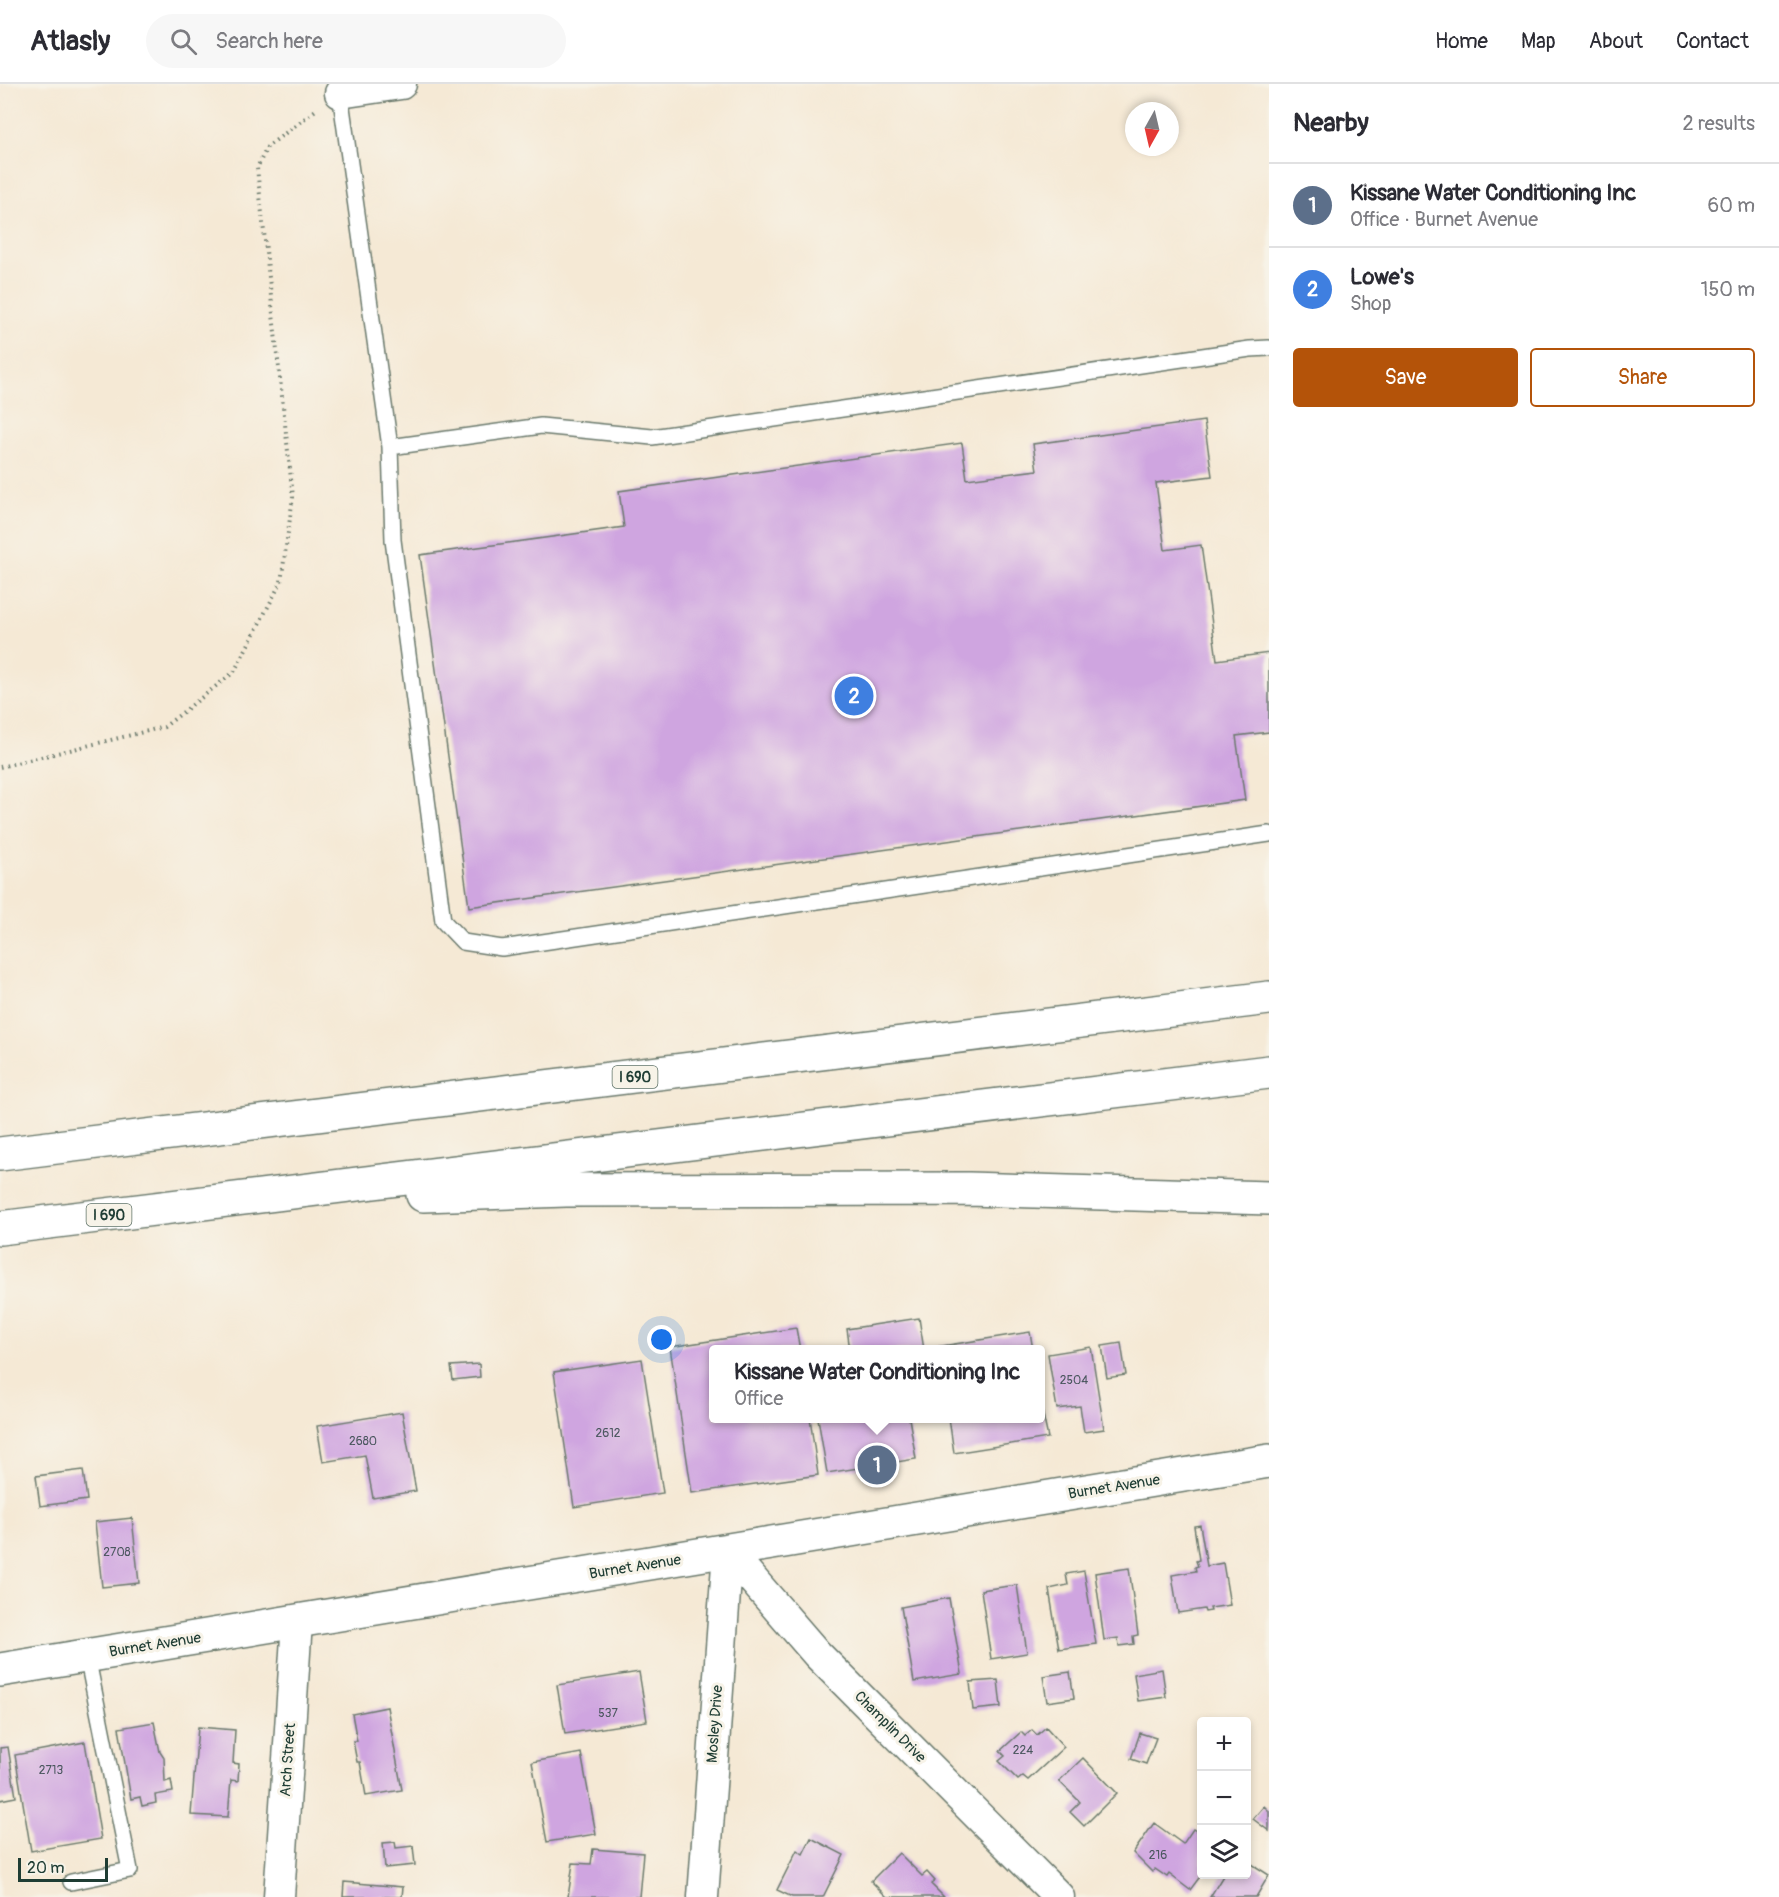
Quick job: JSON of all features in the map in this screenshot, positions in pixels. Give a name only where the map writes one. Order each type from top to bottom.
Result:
[{"type":"main road","name":"I 690","points":[[0,1154],[1269,998]]},
{"type":"main road","name":"I 690","points":[[0,1228],[1269,1072]]},
{"type":"main road","points":[[217,1202],[566,1190],[969,1189],[1269,1198]]},
{"type":"main road","name":"Burnet Avenue","points":[[0,1670],[1269,1461]]},
{"type":"street","points":[[340,93],[400,84]]},
{"type":"street","name":"Mosley Drive","points":[[703,1897],[728,1551]]},
{"type":"street","name":"Champlin Drive","points":[[728,1551],[817,1654],[1059,1897]]},
{"type":"street","name":"Arch Street","points":[[279,1897],[297,1622]]},
{"type":"lane","points":[[340,93],[390,447],[393,540],[443,921],[463,942],[502,948],[1269,834]]},
{"type":"lane","points":[[390,447],[541,426],[652,437],[1269,348]]},
{"type":"lane","points":[[71,1882],[130,1870],[87,1656]]},
{"type":"path","points":[[0,767],[164,727],[234,672],[281,582],[293,497],[257,168],[267,147],[340,93]]},
{"type":"building","points":[[1204,421],[1212,476],[1156,483],[1165,550],[1201,545],[1217,660],[1269,653],[1269,732],[1236,736],[1245,800],[469,907],[420,555],[624,527],[619,491],[962,443],[967,479],[1037,470],[1033,444]]},
{"type":"building","points":[[919,1318],[923,1345],[849,1345],[847,1329]]},
{"type":"building","points":[[796,1328],[799,1345],[709,1345],[709,1423],[811,1423],[818,1475],[692,1493],[670,1347]]},
{"type":"building","points":[[1030,1332],[1032,1345],[949,1345]]},
{"type":"building","points":[[1121,1343],[1126,1375],[1107,1378],[1102,1346]]},
{"type":"building","points":[[1091,1347],[1104,1429],[1084,1432],[1080,1406],[1057,1409],[1048,1354]]},
{"type":"building","points":[[642,1359],[663,1493],[574,1507],[554,1372]]},
{"type":"building","points":[[479,1364],[480,1377],[453,1380],[451,1366]]},
{"type":"building","points":[[402,1412],[416,1491],[373,1498],[365,1455],[323,1462],[317,1426]]},
{"type":"building","points":[[819,1423],[910,1423],[916,1459],[827,1473]]},
{"type":"building","points":[[950,1423],[1045,1423],[1048,1438],[954,1453]]},
{"type":"building","points":[[83,1470],[87,1500],[40,1506],[36,1476]]},
{"type":"building","points":[[132,1518],[139,1583],[102,1587],[95,1522]]},
{"type":"building","points":[[1200,1525],[1207,1566],[1223,1563],[1230,1605],[1210,1608],[1211,1611],[1205,1612],[1204,1609],[1178,1613],[1172,1575],[1196,1571],[1195,1567],[1198,1566],[1196,1561],[1199,1560],[1194,1526]]},
{"type":"building","points":[[1129,1568],[1138,1635],[1133,1636],[1134,1644],[1119,1646],[1118,1638],[1104,1640],[1095,1573]]},
{"type":"building","points":[[1084,1571],[1096,1644],[1059,1649],[1049,1589],[1068,1585],[1066,1574]]},
{"type":"building","points":[[1017,1585],[1027,1653],[991,1659],[981,1590]]},
{"type":"building","points":[[949,1598],[962,1674],[914,1682],[901,1607]]},
{"type":"building","points":[[1162,1669],[1166,1697],[1138,1701],[1134,1674]]},
{"type":"building","points":[[639,1672],[647,1721],[565,1734],[557,1685]]},
{"type":"building","points":[[1070,1672],[1074,1698],[1047,1702],[1043,1676]]},
{"type":"building","points":[[998,1680],[1001,1707],[973,1710],[970,1682]]},
{"type":"building","points":[[387,1707],[402,1790],[366,1796],[360,1762],[357,1762],[353,1741],[357,1741],[352,1714]]},
{"type":"building","points":[[154,1722],[160,1752],[164,1758],[165,1782],[171,1780],[173,1792],[155,1795],[156,1803],[142,1806],[140,1797],[131,1799],[119,1728]]},
{"type":"building","points":[[198,1727],[235,1730],[233,1763],[239,1764],[238,1781],[231,1780],[228,1817],[191,1815]]},
{"type":"building","points":[[1046,1727],[1064,1747],[1028,1780],[1023,1776],[1018,1780],[999,1761],[1005,1756],[1000,1751],[1021,1732],[1025,1736],[1032,1730],[1037,1735]]},
{"type":"building","points":[[1140,1733],[1156,1738],[1146,1764],[1131,1759]]},
{"type":"building","points":[[85,1742],[101,1839],[31,1851],[15,1755]]},
{"type":"building","points":[[8,1747],[16,1797],[0,1800],[0,1748]]},
{"type":"building","points":[[581,1753],[596,1834],[547,1842],[532,1762]]},
{"type":"building","points":[[1083,1758],[1117,1793],[1084,1826],[1070,1812],[1080,1802],[1059,1781]]},
{"type":"building","points":[[1264,1806],[1269,1811],[1269,1831],[1253,1819]]},
{"type":"building","points":[[1154,1823],[1183,1844],[1193,1829],[1197,1832],[1198,1879],[1190,1890],[1169,1874],[1167,1877],[1155,1869],[1152,1872],[1133,1853]]},
{"type":"building","points":[[811,1838],[844,1855],[823,1897],[792,1897],[777,1890],[797,1850],[803,1854]]},
{"type":"building","points":[[395,1842],[396,1848],[413,1846],[415,1865],[385,1868],[383,1843]]},
{"type":"building","points":[[593,1849],[643,1853],[639,1897],[568,1897],[573,1863],[591,1864]]},
{"type":"building","points":[[899,1853],[922,1876],[927,1872],[935,1881],[931,1884],[944,1897],[887,1897],[871,1881]]},
{"type":"building","points":[[1251,1864],[1269,1875],[1256,1897],[1210,1897],[1221,1879],[1251,1879]]},
{"type":"building","points":[[344,1882],[403,1887],[402,1897],[343,1897]]},
{"type":"place","name":"Lowe's","points":[[854,696]]},
{"type":"place","name":"Kissane Water Conditioning Inc","points":[[877,1465]]}]
